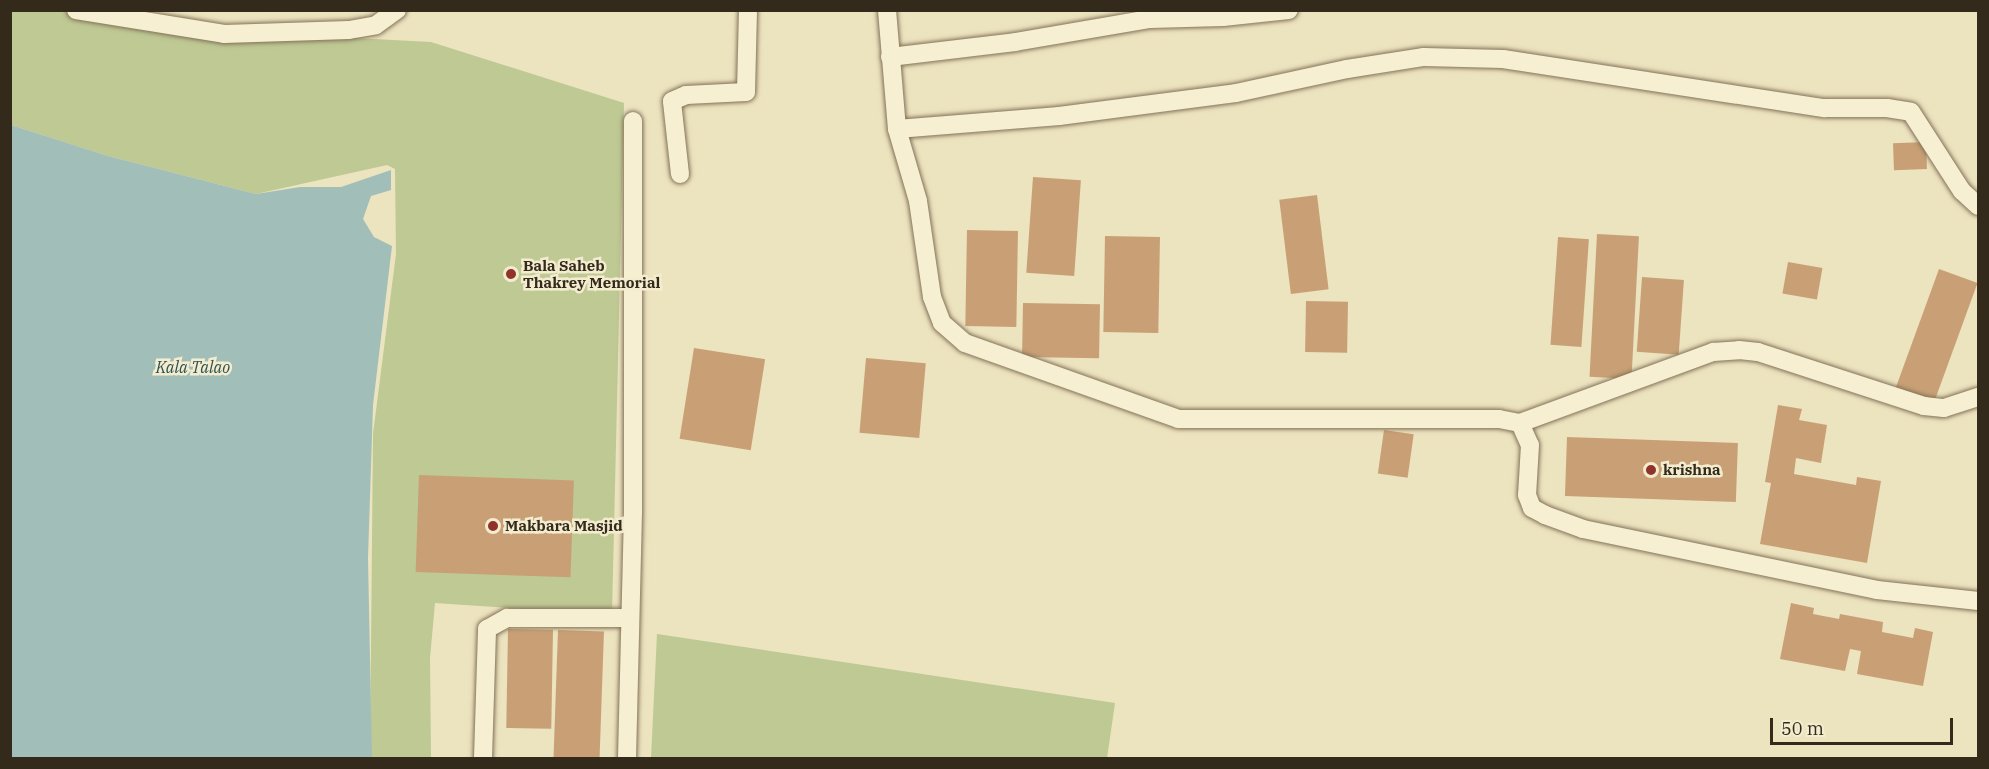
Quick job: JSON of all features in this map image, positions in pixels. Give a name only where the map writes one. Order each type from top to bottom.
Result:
[{"type":"street","points":[[76,10],[224,34],[349,30],[376,26],[397,10]]},
{"type":"street","points":[[680,174],[672,101],[686,95],[746,92],[748,10]]},
{"type":"street","points":[[887,10],[897,129],[918,201],[932,297],[942,323],[965,343],[1178,419],[1498,419],[1520,423],[1713,352],[1739,350],[1758,352],[1924,406],[1944,408],[1978,397]]},
{"type":"street","points":[[890,57],[1015,42],[1150,19],[1223,17],[1289,10]]},
{"type":"street","points":[[897,129],[1059,116],[1236,93],[1347,69],[1424,57],[1503,59],[1825,108],[1887,108],[1911,112],[1962,191],[1978,206]]},
{"type":"street","points":[[627,759],[633,121]]},
{"type":"street","points":[[1520,423],[1530,445],[1527,495],[1532,508],[1545,515],[1583,529],[1877,590],[1978,601]]},
{"type":"street","points":[[483,758],[487,629],[507,618],[630,618]]},
{"type":"green space","points":[[10,11],[91,11],[201,30],[431,42],[624,103],[612,615],[435,603],[430,658],[431,758],[370,758],[373,434],[396,254],[395,169],[387,165],[256,194],[108,156],[11,125]]},
{"type":"green space","points":[[657,634],[1115,703],[1107,758],[651,758]]},
{"type":"water","name":"Kala Talao","points":[[11,125],[108,156],[256,194],[300,187],[341,187],[391,170],[391,190],[371,196],[363,219],[374,237],[392,246],[373,405],[368,558],[372,758],[11,758]]},
{"type":"building","points":[[1926,142],[1927,169],[1894,170],[1893,143]]},
{"type":"building","points":[[1033,177],[1081,180],[1074,276],[1026,273]]},
{"type":"building","points":[[1317,195],[1329,289],[1291,294],[1279,200]]},
{"type":"building","points":[[967,230],[1018,231],[1016,327],[965,326]]},
{"type":"building","points":[[1597,234],[1639,236],[1631,379],[1590,377]]},
{"type":"building","points":[[1105,236],[1160,237],[1158,333],[1103,332]]},
{"type":"building","points":[[1558,237],[1589,239],[1581,347],[1550,345]]},
{"type":"building","points":[[1788,262],[1822,268],[1817,300],[1782,294]]},
{"type":"building","points":[[1939,269],[1978,283],[1934,402],[1896,388]]},
{"type":"building","points":[[1642,277],[1684,280],[1679,355],[1637,352]]},
{"type":"building","points":[[1306,301],[1348,302],[1347,353],[1305,352]]},
{"type":"building","points":[[1023,303],[1100,304],[1099,358],[1022,357]]},
{"type":"building","points":[[694,348],[765,359],[751,450],[680,439]]},
{"type":"building","points":[[866,358],[926,363],[919,438],[859,433]]},
{"type":"building","points":[[1778,405],[1802,409],[1799,420],[1827,425],[1821,463],[1796,458],[1794,474],[1856,485],[1857,477],[1881,481],[1867,563],[1760,544],[1771,483],[1765,482]]},
{"type":"building","points":[[1384,430],[1414,434],[1408,478],[1378,474]]},
{"type":"building","name":"krishna","points":[[1567,437],[1738,443],[1736,502],[1565,496]]},
{"type":"building","name":"Makbara Masjid","points":[[419,475],[574,480],[571,577],[416,572]]},
{"type":"building","points":[[1791,603],[1814,608],[1813,614],[1839,619],[1840,614],[1883,622],[1882,632],[1913,638],[1915,628],[1933,632],[1923,686],[1857,674],[1861,651],[1850,649],[1845,671],[1780,659]]},
{"type":"building","points":[[508,629],[553,630],[551,729],[506,728]]},
{"type":"building","points":[[558,630],[604,632],[600,758],[554,758]]},
{"type":"place","name":"Bala Saheb Thakrey Memorial","points":[[511,274]]},
{"type":"place","name":"krishna","points":[[1651,470]]},
{"type":"place","name":"Makbara Masjid","points":[[493,526]]}]
